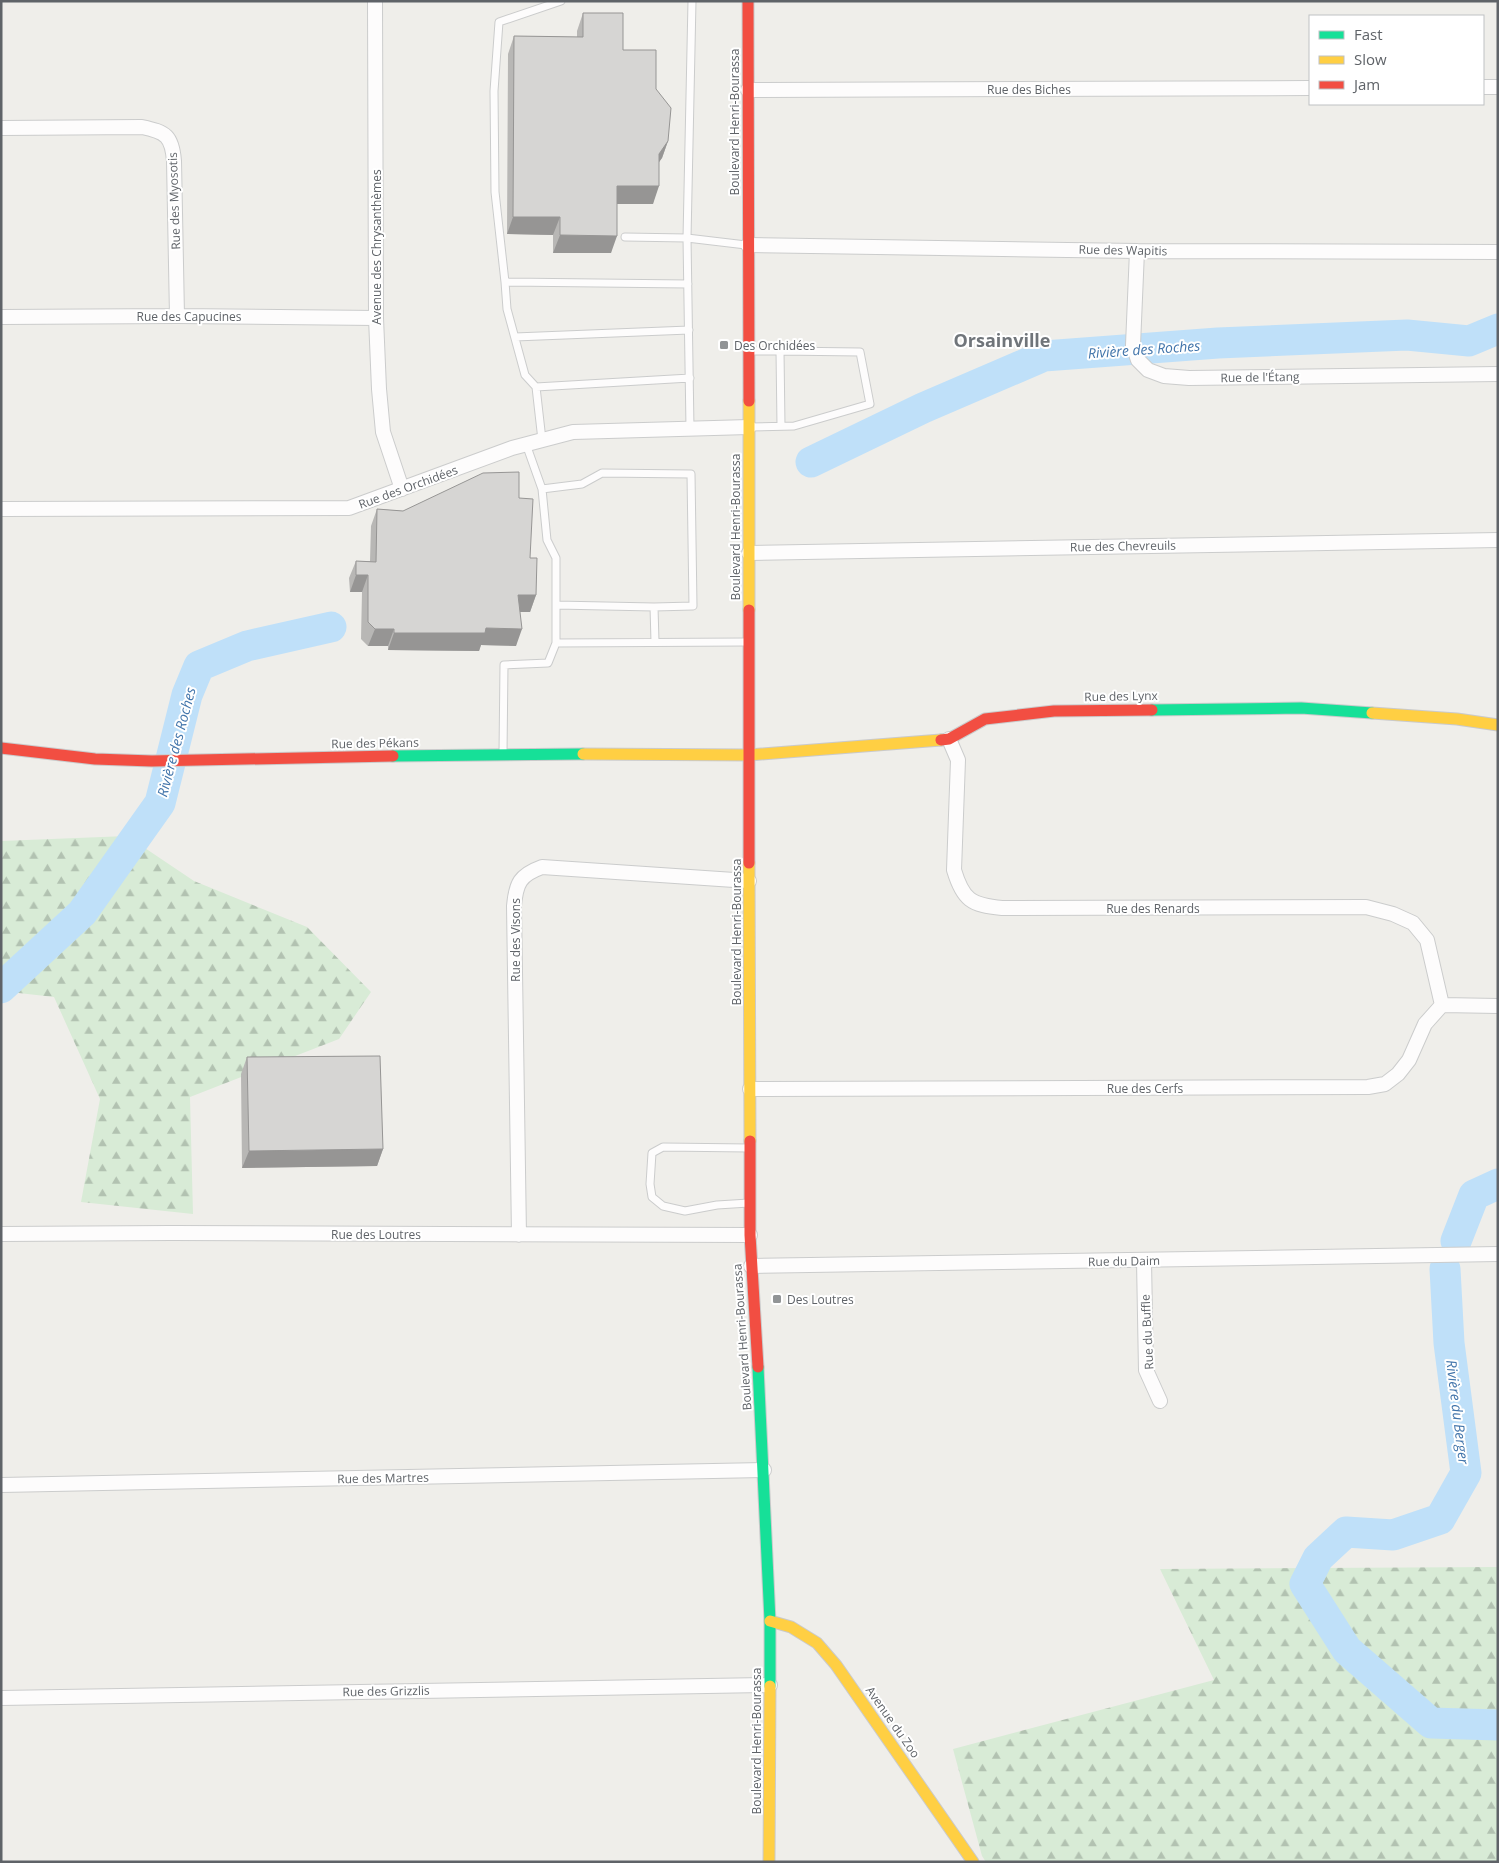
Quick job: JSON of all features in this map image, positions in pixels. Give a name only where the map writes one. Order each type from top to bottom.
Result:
[{"type":"main road","name":"Boulevard Henri-Bourassa","points":[[748,1],[750,1235],[764,1470],[770,1620],[769,1862]]},
{"type":"main road","name":"Rue des Lynx","points":[[749,755],[949,739],[985,719],[1054,711],[1302,708],[1457,719],[1498,725]]},
{"type":"main road","name":"Rue des Pékans","points":[[1,748],[95,759],[152,761],[503,754],[749,755]]},
{"type":"main road","name":"Avenue du Zoo","points":[[770,1620],[791,1627],[817,1643],[836,1665],[973,1862]]},
{"type":"street","name":"Avenue des Chrysanthèmes","points":[[376,1],[376,318],[383,432],[402,489]]},
{"type":"street","points":[[1484,87],[1498,87]]},
{"type":"street","name":"Rue des Biches","points":[[748,90],[1309,88]]},
{"type":"street","name":"Rue des Myosotis","points":[[1,128],[142,127],[158,130],[168,137],[173,148],[174,161],[177,316]]},
{"type":"street","name":"Rue des Wapitis","points":[[748,245],[1137,251],[1498,252]]},
{"type":"street","name":"Rue de l'Étang","points":[[1137,251],[1133,344],[1138,360],[1148,370],[1164,376],[1189,378],[1498,374]]},
{"type":"street","name":"Rue des Capucines","points":[[1,317],[376,318]]},
{"type":"street","name":"Rue des Orchidées","points":[[1,509],[349,508],[526,444],[573,432],[749,427]]},
{"type":"street","name":"Rue des Chevreuils","points":[[749,552],[1498,540]]},
{"type":"street","name":"Rue des Renards","points":[[949,739],[958,760],[954,870],[959,886],[968,898],[982,906],[1002,908],[1366,907],[1393,914],[1413,923],[1427,940],[1442,1005]]},
{"type":"street","name":"Rue des Visons","points":[[519,1236],[514,906],[515,892],[519,881],[528,872],[542,867],[749,881]]},
{"type":"street","points":[[1442,1005],[1498,1006]]},
{"type":"street","name":"Rue des Cerfs","points":[[750,1089],[1368,1087],[1385,1084],[1398,1074],[1409,1060],[1426,1024],[1442,1005]]},
{"type":"street","name":"Rue des Loutres","points":[[1,1234],[750,1235]]},
{"type":"street","name":"Rue du Daim","points":[[751,1266],[1498,1254]]},
{"type":"street","name":"Rue du Buffle","points":[[1144,1261],[1146,1370],[1160,1402]]},
{"type":"street","name":"Rue des Martres","points":[[1,1485],[764,1470]]},
{"type":"street","name":"Rue des Grizzlis","points":[[1,1698],[770,1684]]},
{"type":"lane","points":[[542,440],[536,387],[525,375],[507,309],[495,192],[494,91],[499,22],[562,1]]},
{"type":"lane","points":[[690,428],[687,238],[692,1]]},
{"type":"lane","points":[[625,237],[687,238],[748,245]]},
{"type":"lane","points":[[505,282],[688,284]]},
{"type":"lane","points":[[515,337],[689,330]]},
{"type":"lane","points":[[780,351],[782,426]]},
{"type":"lane","points":[[748,352],[860,352],[870,404],[794,426],[749,427]]},
{"type":"lane","points":[[536,387],[690,378]]},
{"type":"lane","points":[[503,754],[504,665],[548,662],[556,643],[556,558],[548,540],[542,489],[526,444]]},
{"type":"lane","points":[[542,489],[582,484],[602,473],[691,474],[693,606],[556,605]]},
{"type":"lane","points":[[654,607],[655,642]]},
{"type":"lane","points":[[556,643],[749,642]]},
{"type":"lane","points":[[750,1148],[663,1147],[652,1153],[650,1184],[652,1197],[663,1206],[685,1211],[717,1205],[750,1202]]},
{"type":"green space","points":[[127,836],[194,881],[307,927],[371,992],[339,1039],[190,1097],[193,1214],[81,1202],[100,1099],[54,997],[1,991],[1,841]]},
{"type":"green space","points":[[1498,1567],[1498,1862],[986,1862],[982,1856],[953,1749],[1214,1680],[1160,1569]]},
{"type":"building","points":[[583,13],[623,13],[623,50],[656,50],[656,89],[671,108],[668,141],[659,154],[659,186],[617,186],[617,236],[560,235],[560,217],[513,217],[514,36],[583,37]]},
{"type":"building","points":[[519,472],[519,498],[533,499],[530,558],[537,558],[536,595],[518,595],[522,629],[486,628],[485,633],[394,633],[394,629],[375,629],[368,622],[368,575],[356,575],[356,561],[376,562],[377,509],[403,511],[483,473]]},
{"type":"building","points":[[380,1056],[383,1149],[249,1151],[247,1057]]},
{"type":"waterway","name":"Rivière des Roches","points":[[811,462],[923,408],[1044,356],[1218,343],[1407,335],[1469,341],[1498,329]]},
{"type":"waterway","name":"Rivière des Roches","points":[[1,988],[82,913],[160,803],[187,695],[199,666],[247,646],[331,627]]},
{"type":"waterway","name":"Rivière du Berger","points":[[1456,1241],[1474,1195],[1498,1184]]},
{"type":"waterway","name":"Rivière du Berger","points":[[1445,1269],[1449,1343],[1466,1473],[1440,1519],[1393,1535],[1346,1532],[1318,1558],[1305,1584],[1347,1650],[1431,1723],[1498,1725]]},
{"type":"traffic: fast","points":[[1152,710],[1301,708],[1372,713]]},
{"type":"traffic: fast","points":[[393,756],[583,754]]},
{"type":"traffic: fast","points":[[758,1367],[770,1621],[770,1686]]},
{"type":"traffic: slow","points":[[749,401],[749,610]]},
{"type":"traffic: slow","points":[[1372,713],[1457,719],[1498,725]]},
{"type":"traffic: slow","points":[[583,754],[749,755],[941,740]]},
{"type":"traffic: slow","points":[[749,863],[750,1141]]},
{"type":"traffic: slow","points":[[770,1621],[791,1627],[817,1643],[836,1665],[973,1862]]},
{"type":"traffic: slow","points":[[769,1862],[770,1686]]},
{"type":"traffic: jam","points":[[748,1],[749,401]]},
{"type":"traffic: jam","points":[[749,610],[749,863]]},
{"type":"traffic: jam","points":[[941,740],[949,739],[985,719],[1054,711],[1152,710]]},
{"type":"traffic: jam","points":[[1,748],[95,759],[152,761],[393,756]]},
{"type":"traffic: jam","points":[[750,1141],[750,1235],[758,1367]]},
{"type":"place","name":"Des Orchidées","points":[[724,345]]},
{"type":"place","name":"Des Loutres","points":[[777,1299]]},
{"type":"district","name":"Orsainville","points":[[1002,340]]}]
